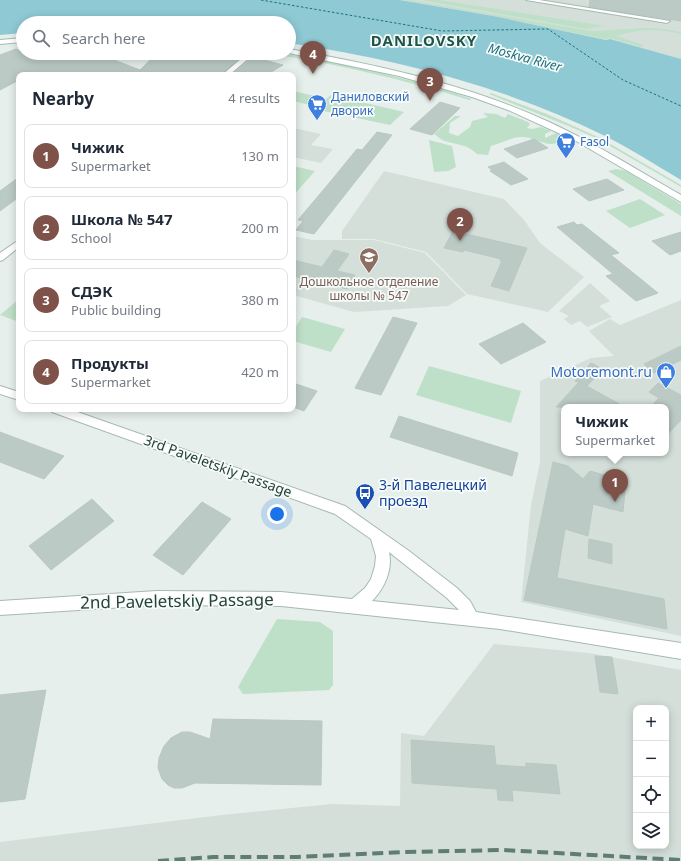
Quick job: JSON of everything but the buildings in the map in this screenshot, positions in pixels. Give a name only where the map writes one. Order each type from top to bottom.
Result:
[{"type":"main road","points":[[529,0],[667,22]]},
{"type":"main road","points":[[0,40],[16,39]]},
{"type":"main road","points":[[296,49],[390,68],[443,81],[509,103],[586,137],[681,192]]},
{"type":"main road","points":[[296,52],[373,68],[446,87],[528,116],[579,139],[681,200]]},
{"type":"main road","points":[[227,72],[241,60]]},
{"type":"main road","points":[[0,258],[16,245]]},
{"type":"main road","points":[[0,390],[16,395]]},
{"type":"main road","name":"3rd Paveletskiy Passage","points":[[64,412],[340,510],[375,534]]},
{"type":"main road","points":[[354,607],[365,600],[373,591],[383,566],[384,555],[380,542],[375,534]]},
{"type":"main road","points":[[375,534],[452,593],[465,606],[471,618]]},
{"type":"main road","name":"2nd Paveletskiy Passage","points":[[0,608],[157,598],[265,598],[471,618],[681,652]]},
{"type":"shaded area","points":[[401,0],[681,0],[681,59],[610,39],[606,40],[493,16]]},
{"type":"shaded area","points":[[296,129],[321,134],[311,145],[333,149],[321,163],[296,158]]},
{"type":"shaded area","points":[[384,171],[504,199],[524,220],[540,243],[584,277],[548,312],[467,294],[426,252],[374,239],[342,239],[342,231]]},
{"type":"shaded area","name":"Дошкольное отделение школы № 547","points":[[296,237],[312,240],[374,240],[425,253],[466,295],[448,306],[354,312],[296,296]]},
{"type":"shaded area","points":[[590,283],[610,301],[599,306],[612,317],[587,327],[580,321],[571,325],[564,319],[569,316],[559,311]]},
{"type":"shaded area","points":[[681,300],[681,636],[521,602],[531,505],[540,462],[540,381],[591,358],[614,356],[589,331],[610,319],[620,325]]},
{"type":"shaded area","points":[[494,644],[589,653],[681,670],[681,861],[0,861],[0,842],[222,815],[332,804],[400,806],[401,733],[424,736]]},
{"type":"green space","points":[[403,0],[585,30],[597,31],[655,28],[681,32],[681,34],[648,30],[616,36],[644,45],[641,47],[610,38],[605,39],[494,16]]},
{"type":"green space","points":[[421,0],[439,0],[605,26],[586,29]]},
{"type":"green space","points":[[296,56],[309,57],[413,81],[472,99],[469,100],[368,72],[296,59]]},
{"type":"green space","points":[[296,92],[324,98],[314,106],[296,102]]},
{"type":"green space","points":[[491,93],[547,114],[600,138],[681,185],[681,187],[598,139],[489,94]]},
{"type":"green space","points":[[331,95],[404,112],[390,125],[314,109]]},
{"type":"green space","points":[[483,113],[496,114],[505,118],[508,114],[528,122],[530,124],[527,128],[532,129],[541,127],[551,131],[545,134],[545,138],[556,133],[572,141],[561,145],[557,143],[544,143],[526,137],[518,137],[491,146],[488,155],[477,154],[469,148],[441,139],[434,134],[455,116],[461,116],[450,123],[449,133],[458,136],[470,127],[472,121],[488,117]]},
{"type":"green space","points":[[429,140],[452,146],[456,167],[448,171],[434,172]]},
{"type":"green space","points":[[296,167],[315,171],[296,193]]},
{"type":"green space","points":[[616,169],[626,171],[681,204],[681,216],[608,171]]},
{"type":"green space","points":[[640,199],[665,215],[630,228],[606,211]]},
{"type":"green space","points":[[16,302],[16,321],[0,315]]},
{"type":"green space","points":[[302,317],[345,329],[331,352],[296,342],[296,326]]},
{"type":"green space","points":[[429,366],[521,391],[511,423],[416,395]]},
{"type":"green space","points":[[277,619],[320,622],[333,631],[333,685],[329,690],[243,694],[238,687]]},
{"type":"water","name":"Moskva River","points":[[0,0],[400,0],[493,16],[606,40],[610,39],[681,59],[681,180],[605,136],[529,103],[490,89],[450,77],[370,57],[296,44],[296,16],[16,16],[16,34],[0,35]]},
{"type":"ferry route","points":[[261,0],[442,31],[548,29],[623,80],[681,106]]},
{"type":"railway","points":[[158,861],[213,857],[298,857],[405,852],[503,850],[681,860]]},
{"type":"place","name":"Продукты","points":[[313,74]]},
{"type":"place","name":"СДЭК","points":[[430,101]]},
{"type":"place","name":"Даниловский дворик","points":[[317,121]]},
{"type":"place","name":"Fasol","points":[[566,159]]},
{"type":"place","name":"Школа № 547","points":[[460,241]]},
{"type":"place","name":"Дошкольное отделение школы № 547","points":[[369,274]]},
{"type":"place","name":"Motoremont.ru","points":[[666,389]]},
{"type":"place","name":"Чижик","points":[[615,502]]},
{"type":"place","name":"3-й Павелецкий проезд","points":[[365,510]]},
{"type":"district","name":"DANILOVSKY","points":[[424,41]]}]
